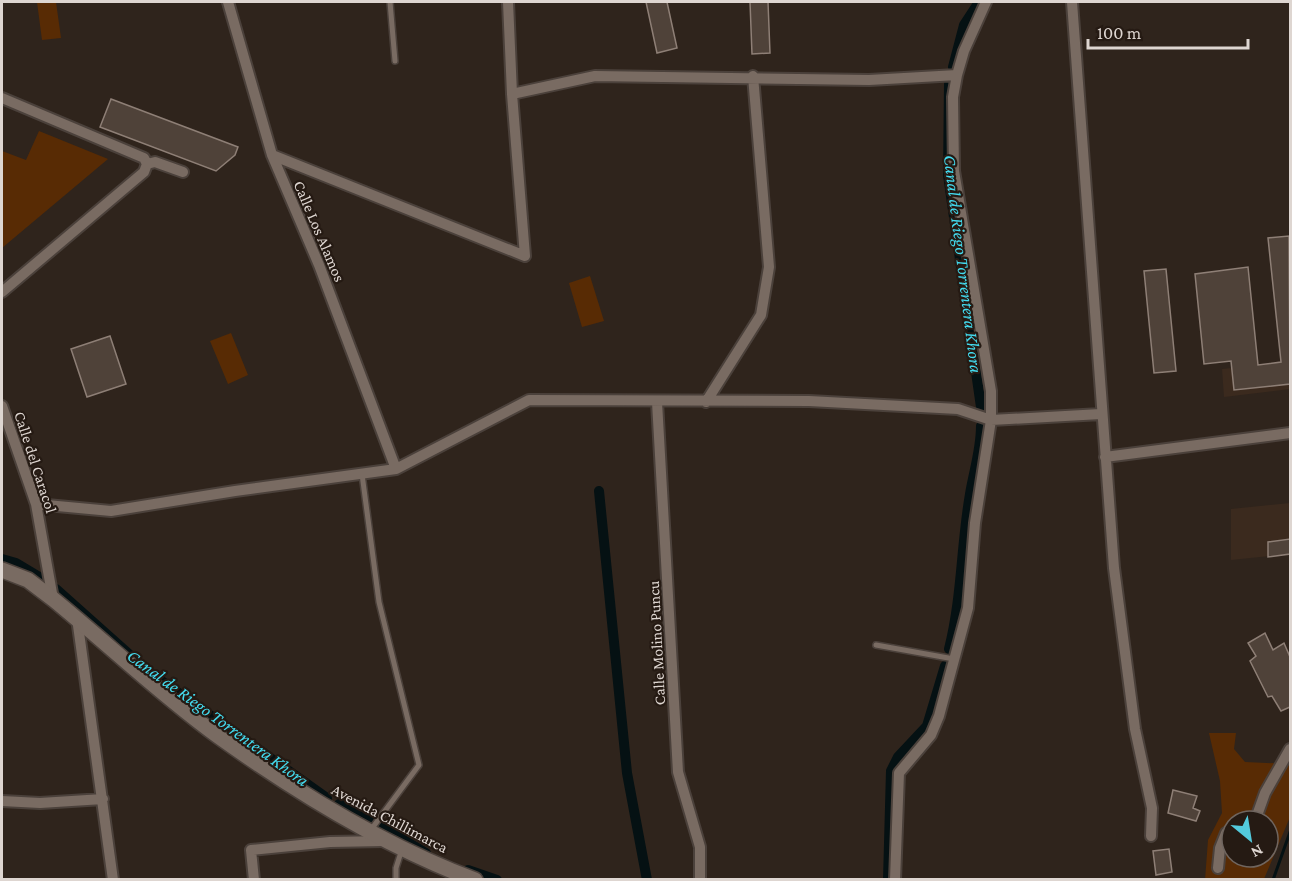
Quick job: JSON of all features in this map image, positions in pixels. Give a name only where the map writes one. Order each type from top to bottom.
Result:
[{"type":"street","name":"Calle Los Alamos","points":[[228,2],[272,154],[319,265],[396,470]]},
{"type":"street","points":[[272,154],[525,256],[512,94],[508,2]]},
{"type":"street","points":[[895,879],[899,773],[931,735],[968,608],[975,523],[991,420],[991,391],[954,171],[953,97],[963,51],[986,2]]},
{"type":"street","points":[[1072,2],[1114,568],[1135,729],[1152,808],[1151,836]]},
{"type":"street","points":[[512,94],[595,76],[753,76],[869,80],[957,75]]},
{"type":"street","points":[[706,402],[760,315],[769,267],[753,76]]},
{"type":"street","points":[[2,98],[144,158],[147,164],[144,172],[2,292]]},
{"type":"street","points":[[147,164],[155,162],[183,172]]},
{"type":"street","points":[[36,504],[111,511],[396,470],[529,400],[550,398],[657,402],[809,401],[958,409],[991,420],[1101,414]]},
{"type":"street","name":"Calle Molino Puncu","points":[[657,402],[678,772],[700,847],[700,879]]},
{"type":"street","name":"Calle del Caracol","points":[[2,406],[36,504],[53,599]]},
{"type":"street","points":[[1105,457],[1290,434]]},
{"type":"street","name":"Avenida Chillimarca","points":[[2,570],[28,580],[53,599],[217,735],[370,831],[443,868],[475,879]]},
{"type":"street","points":[[77,618],[113,879]]},
{"type":"street","points":[[1259,809],[1265,793],[1290,749]]},
{"type":"street","points":[[2,801],[40,803],[103,799]]},
{"type":"street","points":[[254,879],[251,850],[330,842],[388,840]]},
{"type":"street","points":[[1218,868],[1220,848]]},
{"type":"lane","points":[[390,2],[395,61]]},
{"type":"lane","points":[[362,474],[379,602],[419,765],[370,831]]},
{"type":"lane","points":[[876,645],[954,659]]},
{"type":"lane","points":[[396,879],[396,868],[402,846]]},
{"type":"shaded area","points":[[37,2],[56,2],[61,38],[42,40]]},
{"type":"shaded area","points":[[39,131],[108,159],[2,248],[2,151],[26,160]]},
{"type":"shaded area","points":[[590,276],[604,321],[582,327],[569,283]]},
{"type":"shaded area","points":[[231,333],[248,375],[228,384],[210,341]]},
{"type":"shaded area","points":[[1290,362],[1290,389],[1224,397],[1222,369]]},
{"type":"shaded area","points":[[1290,503],[1290,554],[1231,560],[1231,509]]},
{"type":"shaded area","points":[[1209,733],[1236,733],[1234,749],[1245,762],[1290,764],[1290,817],[1280,841],[1280,809],[1222,809],[1220,781]]},
{"type":"shaded area","points":[[1220,817],[1220,869],[1268,869],[1264,879],[1205,880],[1208,840]]},
{"type":"building","points":[[646,2],[667,2],[677,48],[657,53]]},
{"type":"building","points":[[750,2],[768,2],[770,53],[752,54]]},
{"type":"building","points":[[111,99],[238,147],[235,155],[216,171],[100,127]]},
{"type":"building","points":[[1289,236],[1290,384],[1234,390],[1231,361],[1204,364],[1195,274],[1248,267],[1258,365],[1281,362],[1268,238]]},
{"type":"building","points":[[1166,269],[1176,371],[1154,373],[1144,271]]},
{"type":"building","points":[[110,336],[126,384],[87,397],[71,349]]},
{"type":"building","points":[[1290,539],[1290,554],[1268,557],[1268,542]]},
{"type":"building","points":[[1265,633],[1273,650],[1284,643],[1290,657],[1290,707],[1281,711],[1272,696],[1268,697],[1250,661],[1256,656],[1248,643]]},
{"type":"building","points":[[1173,790],[1197,796],[1193,808],[1200,811],[1196,821],[1168,813]]},
{"type":"building","points":[[1169,849],[1172,872],[1156,875],[1153,851]]},
{"type":"waterway","name":"Canal de Riego Torrentera Khora","points":[[953,67],[964,25],[979,2]]},
{"type":"waterway","name":"Canal de Riego Torrentera Khora","points":[[949,84],[948,175],[981,407]]},
{"type":"waterway","name":"Canal de Riego Torrentera Khora","points":[[949,649],[981,426]]},
{"type":"waterway","points":[[599,491],[627,773],[647,880]]},
{"type":"waterway","name":"Canal de Riego Torrentera Khora","points":[[2,559],[16,563],[41,578]]},
{"type":"waterway","name":"Canal de Riego Torrentera Khora","points":[[56,589],[149,672],[327,798]]},
{"type":"waterway","name":"Canal de Riego Torrentera Khora","points":[[888,880],[891,771],[898,757],[927,726],[945,666]]},
{"type":"waterway","name":"Canal de Riego Torrentera Khora","points":[[339,804],[371,821]]},
{"type":"waterway","name":"Canal de Riego Torrentera Khora","points":[[380,826],[426,853]]},
{"type":"waterway","points":[[1273,880],[1290,832]]},
{"type":"waterway","name":"Canal de Riego Torrentera Khora","points":[[468,870],[497,880]]}]
